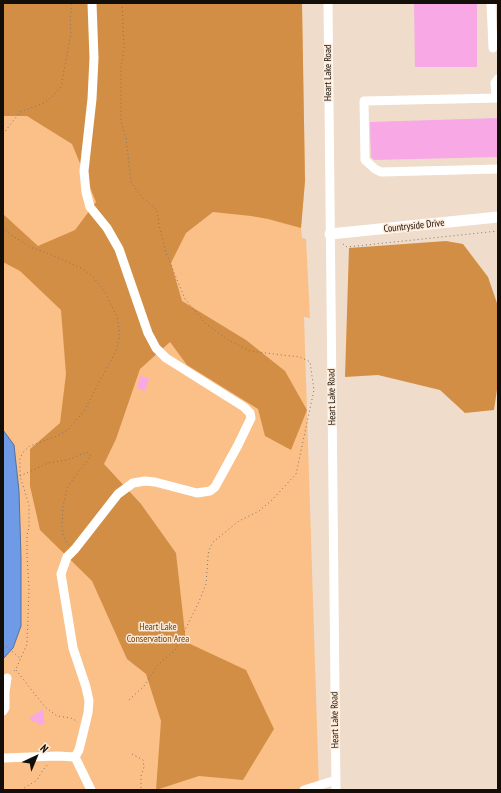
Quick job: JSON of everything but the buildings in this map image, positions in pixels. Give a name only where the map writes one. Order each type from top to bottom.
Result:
[{"type":"main road","name":"Countryside Drive","points":[[330,234],[498,217]]},
{"type":"street","points":[[75,758],[79,750],[88,714],[89,701],[73,648],[61,574],[67,557],[118,494],[132,483],[145,481],[197,493],[210,491],[216,487],[251,418],[250,413],[244,407],[166,358],[156,348],[148,333],[119,249],[107,228],[90,207],[86,192],[84,171],[92,99],[94,58],[92,3]]},
{"type":"street","name":"Heart Lake Road","points":[[328,3],[336,790]]},
{"type":"street","points":[[492,3],[493,48]]},
{"type":"street","points":[[498,79],[495,83],[497,98],[364,101],[365,160],[375,169],[381,172],[498,169]]},
{"type":"street","points":[[3,711],[5,708],[7,678]]},
{"type":"street","points":[[3,758],[58,756],[75,758]]},
{"type":"street","points":[[75,758],[91,790]]},
{"type":"street","points":[[304,790],[336,780]]},
{"type":"path","points":[[3,134],[20,112],[44,103],[61,87],[71,33],[70,20],[72,3]]},
{"type":"path","points":[[122,3],[124,50],[121,66],[120,122],[126,138],[131,182],[141,196],[157,210],[166,253],[185,299],[205,322],[230,341],[250,350],[300,356],[310,362],[314,390],[296,474],[259,512],[239,521],[213,542],[209,550],[206,584],[198,604],[175,650],[157,666],[144,686],[129,700]]},
{"type":"path","points":[[3,227],[10,234],[30,248],[52,255],[81,268],[94,278],[105,292],[117,317],[119,328],[119,339],[116,351],[84,411],[69,429],[57,436],[30,446],[24,451],[20,458],[20,476],[29,505],[29,527],[27,535],[29,588],[27,644],[16,669],[7,678]]},
{"type":"path","points":[[343,244],[347,247],[498,232]]},
{"type":"path","points":[[20,476],[48,463],[67,460],[88,452],[92,456],[67,488],[63,507],[63,535],[74,549]]},
{"type":"path","points":[[3,644],[20,658]]},
{"type":"path","points":[[16,669],[45,707],[57,716],[71,718]]},
{"type":"path","points":[[132,754],[143,760],[144,767],[141,776],[142,790]]},
{"type":"path","points":[[21,790],[37,780],[50,762]]},
{"type":"green space","name":"Heart Lake Conservation Area","points":[[3,3],[302,3],[305,181],[301,228],[302,238],[306,239],[310,318],[304,317],[319,790],[3,790]]},
{"type":"green space","points":[[3,3],[302,3],[305,181],[301,228],[268,219],[213,212],[186,233],[171,263],[182,301],[246,340],[285,371],[307,410],[291,450],[265,436],[258,409],[187,365],[170,342],[140,369],[116,439],[104,464],[141,504],[176,553],[186,642],[246,670],[274,729],[243,780],[199,776],[156,790],[161,721],[146,674],[127,659],[92,581],[40,530],[30,486],[30,449],[60,423],[66,374],[61,310],[20,271],[3,262],[3,214],[38,246],[75,230],[96,202],[72,144],[27,116],[3,116]]},
{"type":"green space","points":[[446,241],[463,244],[488,277],[498,306],[498,383],[494,410],[465,413],[440,390],[378,375],[345,377],[349,248]]},
{"type":"water","points":[[3,430],[14,445],[19,491],[21,626],[13,648],[3,659]]}]
